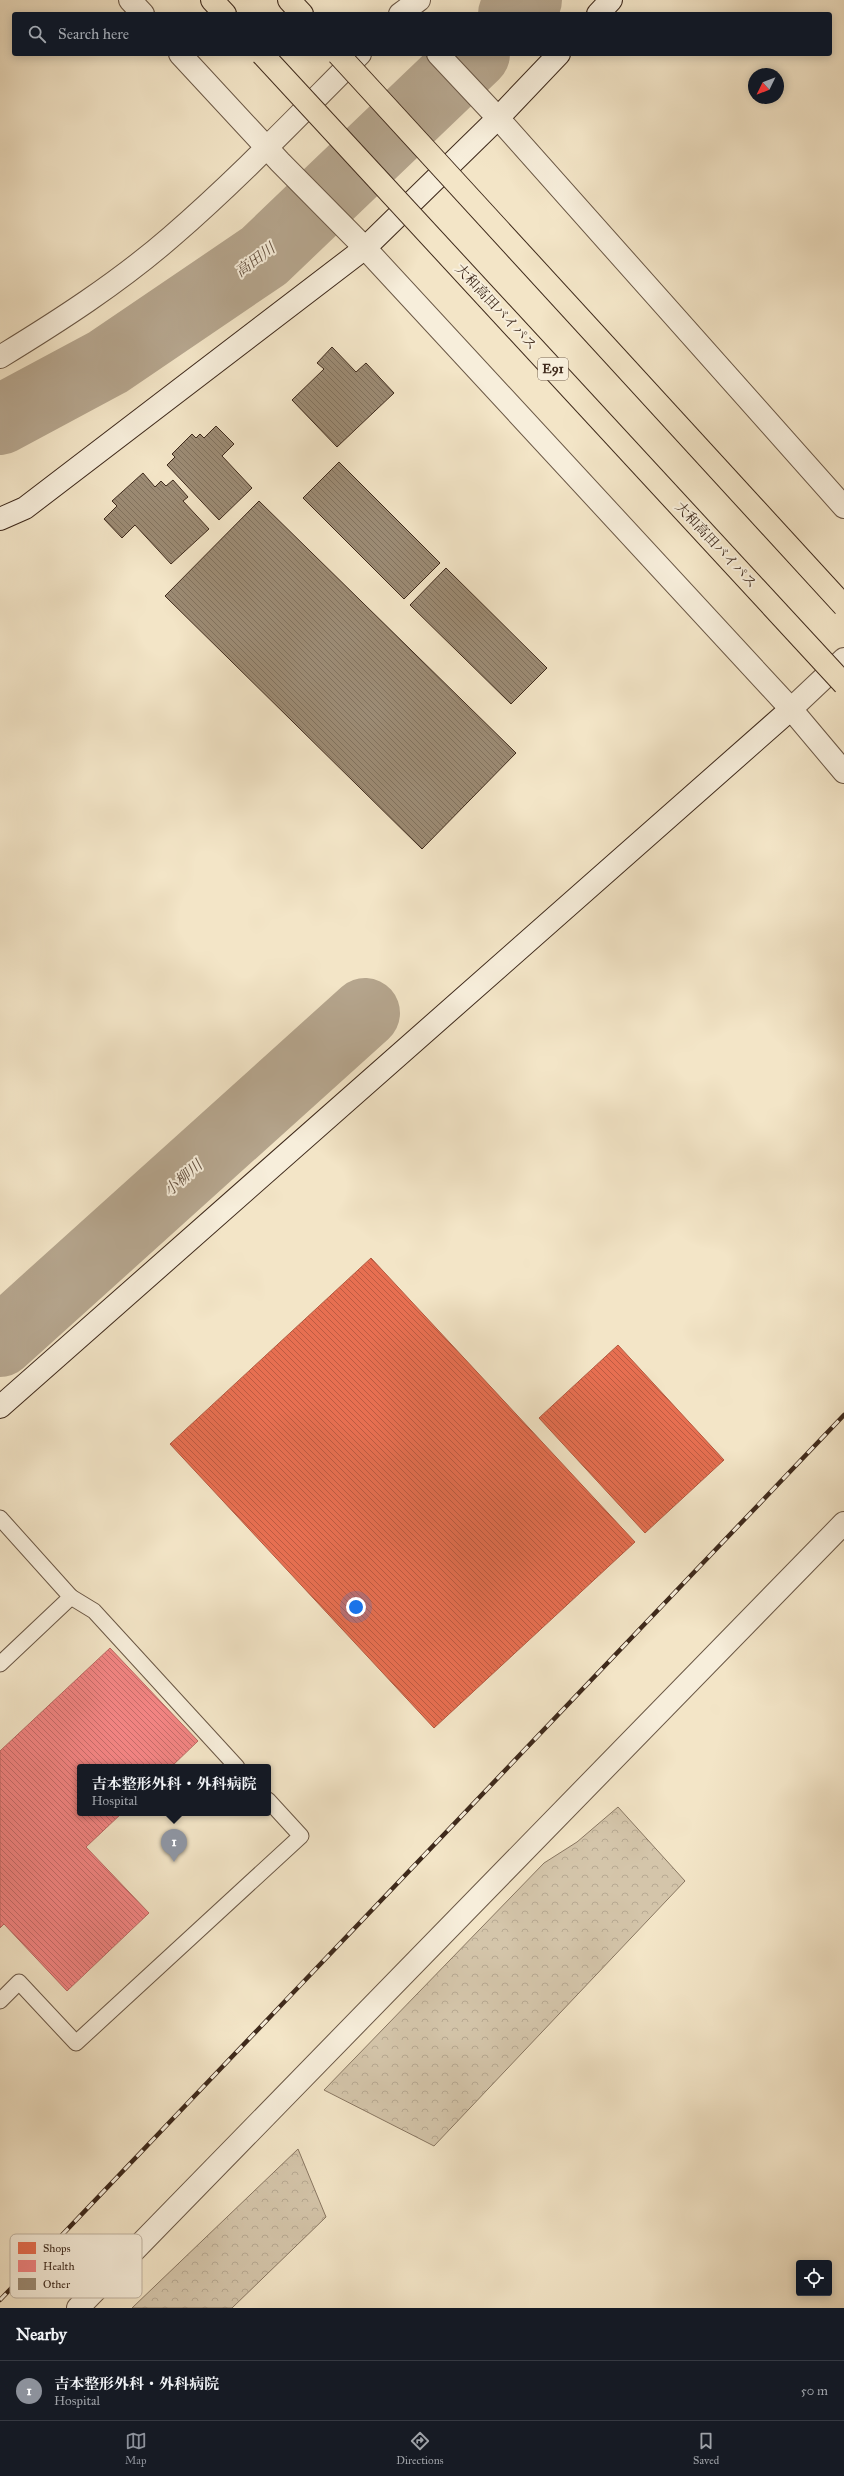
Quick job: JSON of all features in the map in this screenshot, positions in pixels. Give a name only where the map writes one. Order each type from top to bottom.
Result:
[{"type":"highway","points":[[212,0],[223,12]]},
{"type":"highway","points":[[289,0],[300,12]]},
{"type":"highway","name":"大和高田バイパス","points":[[264,56],[844,684]]},
{"type":"highway","points":[[340,56],[844,606]]},
{"type":"street","points":[[130,0],[141,12]]},
{"type":"street","points":[[398,10],[419,0]]},
{"type":"street","points":[[600,12],[611,0]]},
{"type":"street","points":[[182,56],[273,155],[365,248],[791,709],[844,772]]},
{"type":"street","points":[[0,357],[70,314],[170,238],[273,155],[358,56]]},
{"type":"street","points":[[440,56],[498,118],[844,507]]},
{"type":"street","points":[[0,520],[25,508],[365,248],[498,118],[557,56]]},
{"type":"street","points":[[0,1407],[791,709],[844,660]]},
{"type":"street","points":[[791,709],[844,757]]},
{"type":"street","points":[[142,2242],[844,1523]]},
{"type":"street","points":[[78,2308],[88,2298]]},
{"type":"lane","points":[[0,1518],[71,1597],[94,1611],[234,1764]]},
{"type":"lane","points":[[0,1664],[71,1597]]},
{"type":"lane","points":[[0,2001],[20,1982],[76,2043],[301,1836],[271,1803]]},
{"type":"green space","points":[[618,1807],[685,1881],[434,2146],[324,2090],[544,1863],[577,1842]]},
{"type":"green space","points":[[298,2149],[326,2217],[232,2308],[132,2308]]},
{"type":"building: Shops","points":[[371,1258],[635,1542],[434,1728],[170,1444]]},
{"type":"building: Shops","points":[[618,1345],[724,1460],[645,1533],[539,1418]]},
{"type":"building: Health","points":[[110,1648],[198,1741],[174,1764],[77,1764],[77,1816],[119,1816],[86,1847],[149,1913],[67,1991],[4,1924],[0,1928],[0,1751]]},
{"type":"building: Other","points":[[332,347],[356,372],[366,363],[394,393],[337,447],[292,400],[324,369],[317,363]]},
{"type":"building: Other","points":[[216,426],[234,444],[222,456],[252,488],[219,520],[167,465],[175,457],[172,454],[192,434],[196,438],[200,434],[204,438]]},
{"type":"building: Other","points":[[339,462],[440,563],[404,599],[303,498]]},
{"type":"building: Other","points":[[143,473],[155,487],[161,481],[166,486],[173,480],[188,497],[183,501],[209,529],[171,564],[135,525],[122,538],[104,519],[117,506],[112,501]]},
{"type":"building: Other","points":[[259,501],[516,753],[422,849],[165,596]]},
{"type":"building: Other","points":[[446,568],[547,668],[511,704],[410,605]]},
{"type":"waterway","name":"高田川","points":[[515,12],[527,0]]},
{"type":"waterway","name":"高田川","points":[[0,420],[108,362],[264,256],[473,56]]},
{"type":"waterway","name":"小柳川","points":[[0,1342],[365,1013]]},
{"type":"railway","points":[[63,2234],[844,1415]]},
{"type":"railway","points":[[0,2300],[10,2290]]},
{"type":"place","name":"吉本整形外科・外科病院","points":[[174,1862]]}]
